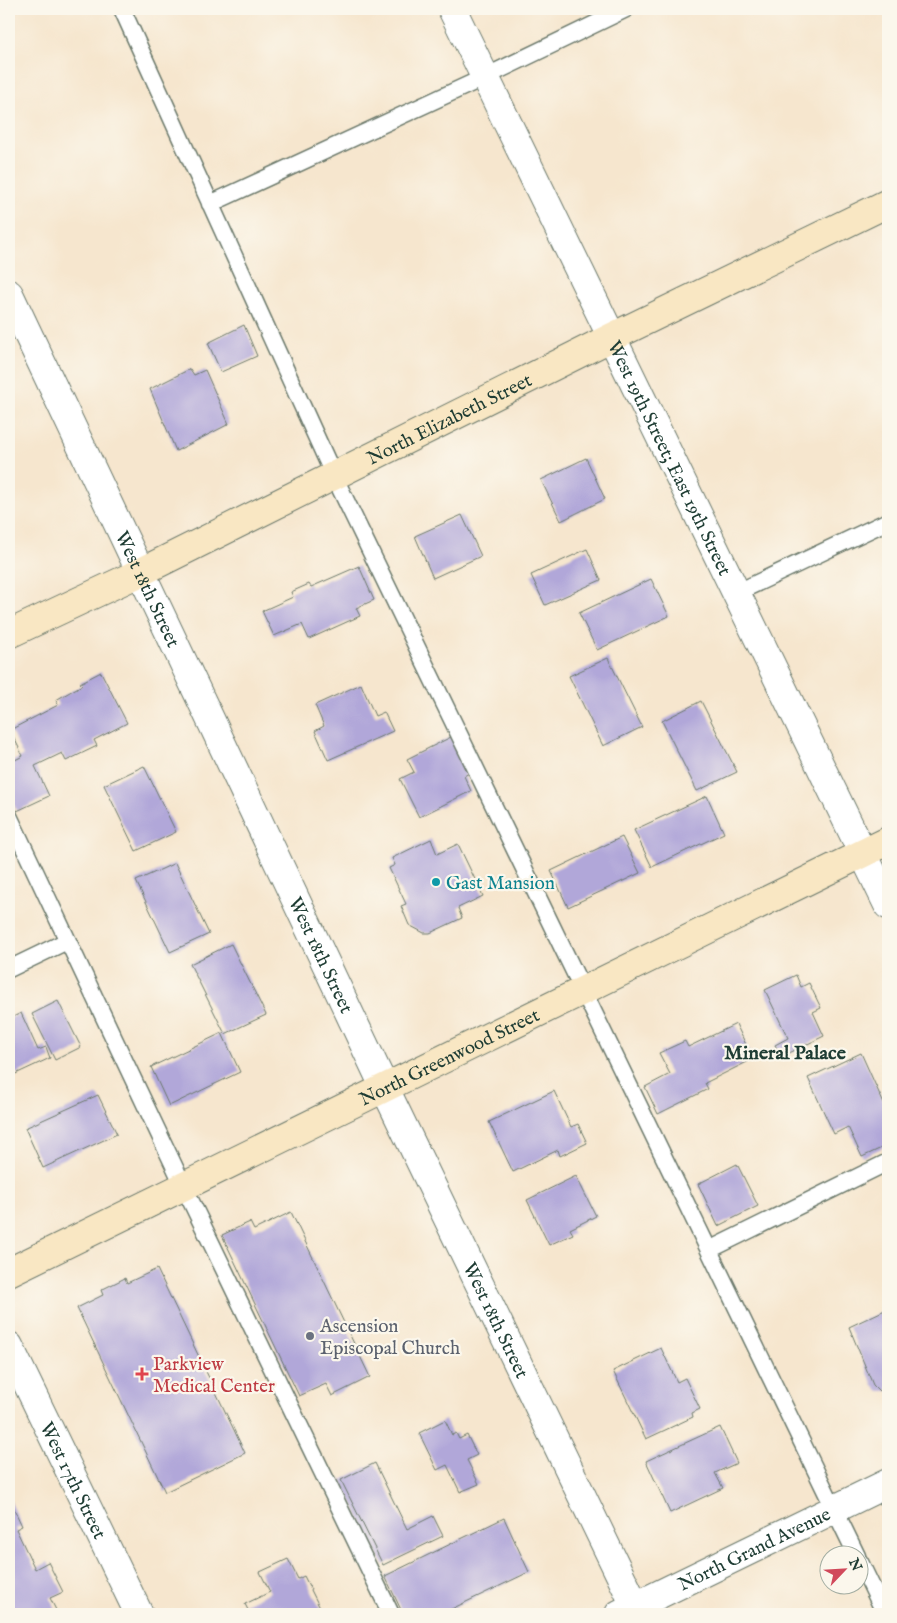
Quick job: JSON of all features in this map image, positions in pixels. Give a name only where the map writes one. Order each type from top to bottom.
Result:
[{"type":"main road","name":"North Elizabeth Street","points":[[9,634],[141,572],[612,337],[888,203]]},
{"type":"main road","name":"North Greenwood Street","points":[[9,1272],[888,841]]},
{"type":"street","name":"West 19th Street; East 19th Street","points":[[452,9],[888,905]]},
{"type":"street","name":"West 18th Street","points":[[9,294],[631,1612]]},
{"type":"street","name":"West 17th Street","points":[[11,1357],[139,1614]]},
{"type":"street","name":"North Grand Avenue","points":[[631,1612],[888,1483]]},
{"type":"lane","points":[[122,9],[334,476],[851,1546]]},
{"type":"lane","points":[[210,204],[485,77],[626,9]]},
{"type":"lane","points":[[736,593],[888,521]]},
{"type":"lane","points":[[9,816],[184,1187],[391,1614]]},
{"type":"lane","points":[[9,969],[67,941]]},
{"type":"lane","points":[[709,1250],[888,1162]]},
{"type":"lane","points":[[870,1583],[885,1614]]},
{"type":"building","points":[[244,325],[257,356],[221,372],[208,343]]},
{"type":"building","points":[[190,369],[194,375],[205,370],[229,424],[176,451],[150,389]]},
{"type":"building","points":[[586,458],[605,499],[561,521],[541,480]]},
{"type":"building","points":[[462,515],[481,556],[433,578],[415,536]]},
{"type":"building","points":[[587,549],[601,580],[545,605],[531,575]]},
{"type":"building","points":[[359,566],[374,600],[356,608],[360,616],[309,639],[302,624],[274,636],[262,611],[293,597],[291,592],[309,584],[311,587]]},
{"type":"building","points":[[651,579],[669,616],[597,650],[579,613]]},
{"type":"building","points":[[608,658],[642,727],[603,746],[569,676]]},
{"type":"building","points":[[101,672],[127,723],[94,740],[97,746],[66,761],[62,753],[35,766],[49,796],[17,811],[9,795],[9,763],[23,756],[10,730],[58,705],[56,700],[82,685],[80,683]]},
{"type":"building","points":[[361,684],[375,716],[384,712],[393,731],[328,760],[315,731],[324,726],[315,705]]},
{"type":"building","points":[[701,701],[737,772],[697,791],[662,721]]},
{"type":"building","points":[[453,736],[471,772],[464,776],[471,791],[419,817],[400,779],[414,772],[407,759]]},
{"type":"building","points":[[144,766],[176,832],[136,851],[104,785]]},
{"type":"building","points":[[707,796],[724,833],[652,867],[634,830]]},
{"type":"building","points":[[622,837],[640,873],[568,907],[551,871]]},
{"type":"building","name":"Gast Mansion","points":[[431,839],[437,854],[458,844],[483,896],[458,908],[462,918],[430,933],[424,933],[409,925],[401,906],[406,904],[389,868],[395,865],[392,858]]},
{"type":"building","points":[[175,863],[209,934],[170,952],[136,881]]},
{"type":"building","points":[[231,944],[266,1015],[225,1034],[190,964]]},
{"type":"building","points":[[796,975],[801,987],[809,983],[821,1008],[813,1012],[824,1036],[781,1057],[775,1045],[788,1038],[765,990]]},
{"type":"building","points":[[58,1001],[81,1047],[55,1060],[32,1014]]},
{"type":"building","points":[[21,1013],[38,1050],[46,1047],[50,1058],[9,1077],[9,1019]]},
{"type":"building","points":[[736,1024],[753,1059],[705,1083],[708,1089],[658,1114],[645,1087],[670,1074],[659,1053],[685,1041],[688,1047]]},
{"type":"building","points":[[222,1033],[240,1072],[169,1106],[151,1067]]},
{"type":"building","points":[[861,1053],[884,1104],[886,1103],[888,1107],[888,1145],[862,1157],[848,1127],[834,1134],[808,1078]]},
{"type":"building","points":[[554,1091],[571,1127],[578,1124],[587,1143],[560,1156],[558,1150],[513,1172],[489,1122]]},
{"type":"building","points":[[98,1095],[117,1134],[43,1168],[25,1128]]},
{"type":"building","points":[[737,1164],[758,1206],[718,1226],[698,1184]]},
{"type":"building","points":[[576,1176],[596,1216],[570,1229],[573,1234],[549,1245],[527,1200]]},
{"type":"building","name":"Ascension Episcopal Church","points":[[291,1212],[370,1377],[332,1396],[326,1384],[299,1396],[222,1235],[250,1222],[254,1230]]},
{"type":"building","points":[[157,1269],[245,1453],[165,1492],[77,1308],[103,1295],[101,1290],[125,1278],[127,1283]]},
{"type":"building","points":[[887,1309],[888,1391],[879,1391],[873,1385],[849,1327]]},
{"type":"building","points":[[661,1348],[677,1382],[685,1378],[700,1409],[692,1413],[693,1417],[646,1439],[613,1371]]},
{"type":"building","points":[[445,1420],[452,1435],[456,1433],[459,1439],[467,1435],[477,1455],[467,1460],[479,1484],[460,1492],[447,1465],[437,1470],[419,1433]]},
{"type":"building","points":[[720,1427],[737,1463],[715,1473],[723,1488],[670,1513],[646,1461]]},
{"type":"building","points":[[375,1463],[407,1529],[433,1516],[443,1536],[383,1565],[341,1480]]},
{"type":"building","points":[[9,1498],[22,1526],[16,1529],[35,1569],[48,1562],[63,1592],[50,1598],[58,1614],[9,1614]]},
{"type":"building","points":[[504,1518],[529,1572],[441,1614],[403,1614],[385,1576]]},
{"type":"building","points":[[288,1559],[298,1579],[304,1576],[323,1614],[250,1614],[245,1604],[270,1592],[260,1572]]},
{"type":"building","points":[[888,1573],[888,1587],[883,1576]]},
{"type":"place","name":"Gast Mansion","points":[[436,882]]},
{"type":"place","name":"Ascension Episcopal Church","points":[[310,1336]]},
{"type":"place","name":"Parkview Medical Center","points":[[142,1374]]},
{"type":"district","name":"Mineral Palace","points":[[785,1052]]}]
